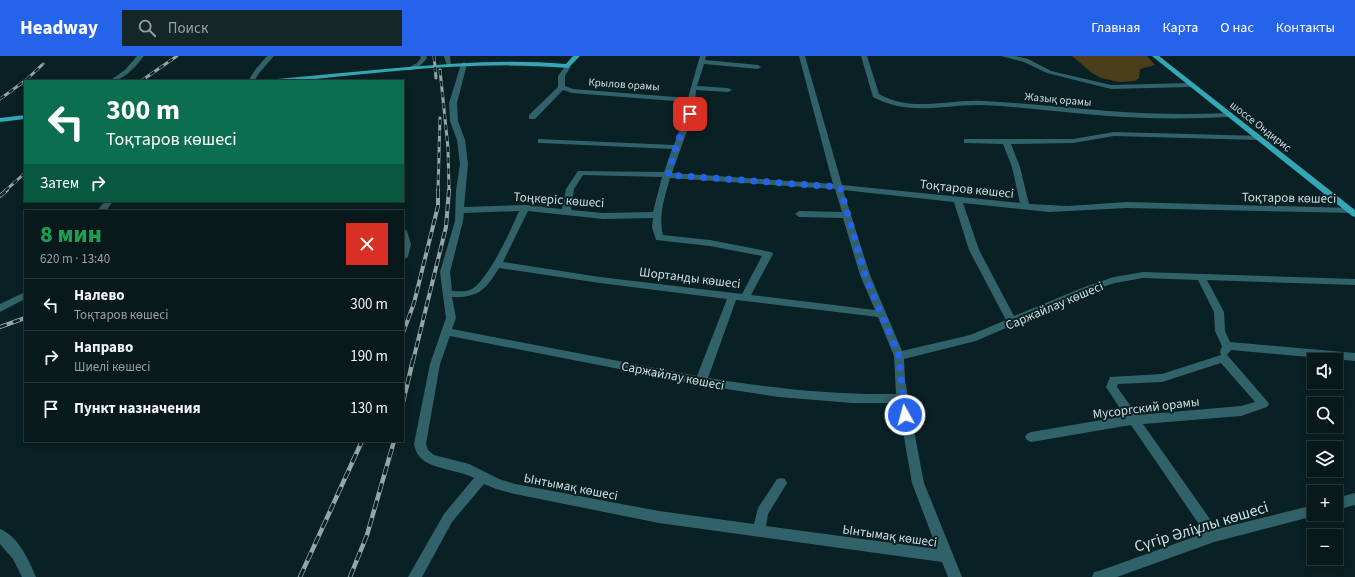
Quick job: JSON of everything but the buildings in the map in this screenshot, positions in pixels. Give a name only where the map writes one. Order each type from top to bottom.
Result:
[{"type":"main road","points":[[286,80],[348,73],[464,64],[533,62],[568,66],[577,56]]},
{"type":"main road","name":"шоссе Ондирис","points":[[1155,56],[1353,212]]},
{"type":"main road","points":[[0,120],[24,117]]},
{"type":"street","points":[[114,80],[127,71],[142,56]]},
{"type":"street","points":[[251,80],[254,74],[272,56]]},
{"type":"street","points":[[410,69],[419,64],[424,58],[423,56]]},
{"type":"street","points":[[447,56],[449,65]]},
{"type":"street","points":[[802,56],[830,160],[840,187],[865,275],[880,314],[899,356],[903,398],[918,483],[955,577]]},
{"type":"street","name":"Жазық орамы","points":[[864,56],[876,95],[885,101],[912,106],[984,103],[1128,116],[1174,118],[1229,115]]},
{"type":"street","points":[[1004,56],[1026,60],[1049,72],[1111,87],[1190,85]]},
{"type":"street","points":[[745,297],[768,254],[710,243],[667,240],[659,238],[656,234],[656,215],[676,147],[690,114],[691,100],[702,59],[733,65],[758,67]]},
{"type":"street","name":"Ынтымақ көшесі","points":[[464,64],[453,103],[454,121],[461,140],[464,155],[460,221],[445,272],[451,318],[435,364],[420,444],[423,453],[431,459],[469,469],[496,484],[530,492],[659,517],[946,556]]},
{"type":"street","points":[[730,74],[733,65]]},
{"type":"street","points":[[532,117],[561,84],[562,75],[568,66]]},
{"type":"street","name":"Крылов орамы","points":[[561,84],[582,93],[691,100]]},
{"type":"street","points":[[695,88],[728,90]]},
{"type":"street","points":[[967,141],[1073,141],[1114,134],[1258,138]]},
{"type":"street","points":[[541,141],[676,147]]},
{"type":"street","points":[[1006,142],[1016,167],[1025,207]]},
{"type":"street","name":"Тоқтаров көшесі","points":[[566,212],[570,189],[581,173],[668,175],[840,187],[1025,207],[1068,209],[1127,205],[1353,212]]},
{"type":"street","points":[[958,200],[974,250],[1012,322]]},
{"type":"street","points":[[102,210],[108,202]]},
{"type":"street","points":[[447,294],[468,294],[481,287],[514,232],[525,208]]},
{"type":"street","name":"Тоңкерiс көшесі","points":[[460,210],[525,208],[603,216],[656,215]]},
{"type":"street","points":[[799,214],[848,216]]},
{"type":"street","points":[[404,235],[406,244],[404,253]]},
{"type":"street","name":"Шортанды көшесі","points":[[496,264],[600,280],[880,314]]},
{"type":"street","name":"Саржайлау көшесі","points":[[899,356],[972,338],[1090,288],[1114,280],[1143,275],[1355,282]]},
{"type":"street","points":[[1201,277],[1219,312],[1220,331],[1226,346],[1223,358],[1162,378],[1114,380],[1110,387],[1121,400],[1132,420],[1214,536]]},
{"type":"street","points":[[701,381],[733,295]]},
{"type":"street","points":[[0,308],[24,296]]},
{"type":"street","name":"Саржайлау көшесі","points":[[446,331],[701,381],[787,394],[852,399],[903,398]]},
{"type":"street","points":[[1226,346],[1355,357]]},
{"type":"street","name":"Мусоргский орамы","points":[[1031,437],[1132,420],[1241,411],[1263,404],[1223,358]]},
{"type":"street","points":[[415,577],[448,518],[483,476]]},
{"type":"street","points":[[759,531],[762,512],[781,482]]},
{"type":"street","points":[[1343,502],[1355,499]]},
{"type":"street","name":"Сүгір Әліұлы көшесі","points":[[1099,577],[1214,536],[1307,513]]},
{"type":"street","points":[[0,535],[12,546],[24,563],[29,577]]},
{"type":"shaded area","points":[[1072,56],[1147,56],[1155,65],[1140,69],[1139,78],[1135,81],[1119,82],[1101,78],[1092,73]]},
{"type":"railway","points":[[142,80],[177,56]]},
{"type":"railway","points":[[434,56],[436,78]]},
{"type":"railway","points":[[26,80],[43,64]]},
{"type":"railway","points":[[440,70],[448,148],[449,190]]},
{"type":"railway","points":[[0,99],[24,81]]},
{"type":"railway","points":[[438,191],[440,118]]},
{"type":"railway","points":[[5,191],[24,174]]},
{"type":"railway","points":[[0,196],[7,190]]},
{"type":"railway","points":[[413,361],[446,227],[449,190]]},
{"type":"railway","points":[[404,330],[414,303],[438,206],[438,191]]},
{"type":"railway","points":[[0,327],[24,318]]},
{"type":"railway","points":[[404,398],[413,360]]},
{"type":"railway","points":[[300,577],[362,442]]},
{"type":"railway","points":[[350,577],[367,535],[394,442]]},
{"type":"route","points":[[690,114],[686,119],[677,143],[668,175],[708,179],[840,187],[865,275],[880,314],[892,337],[899,356],[900,380],[905,415]]}]
